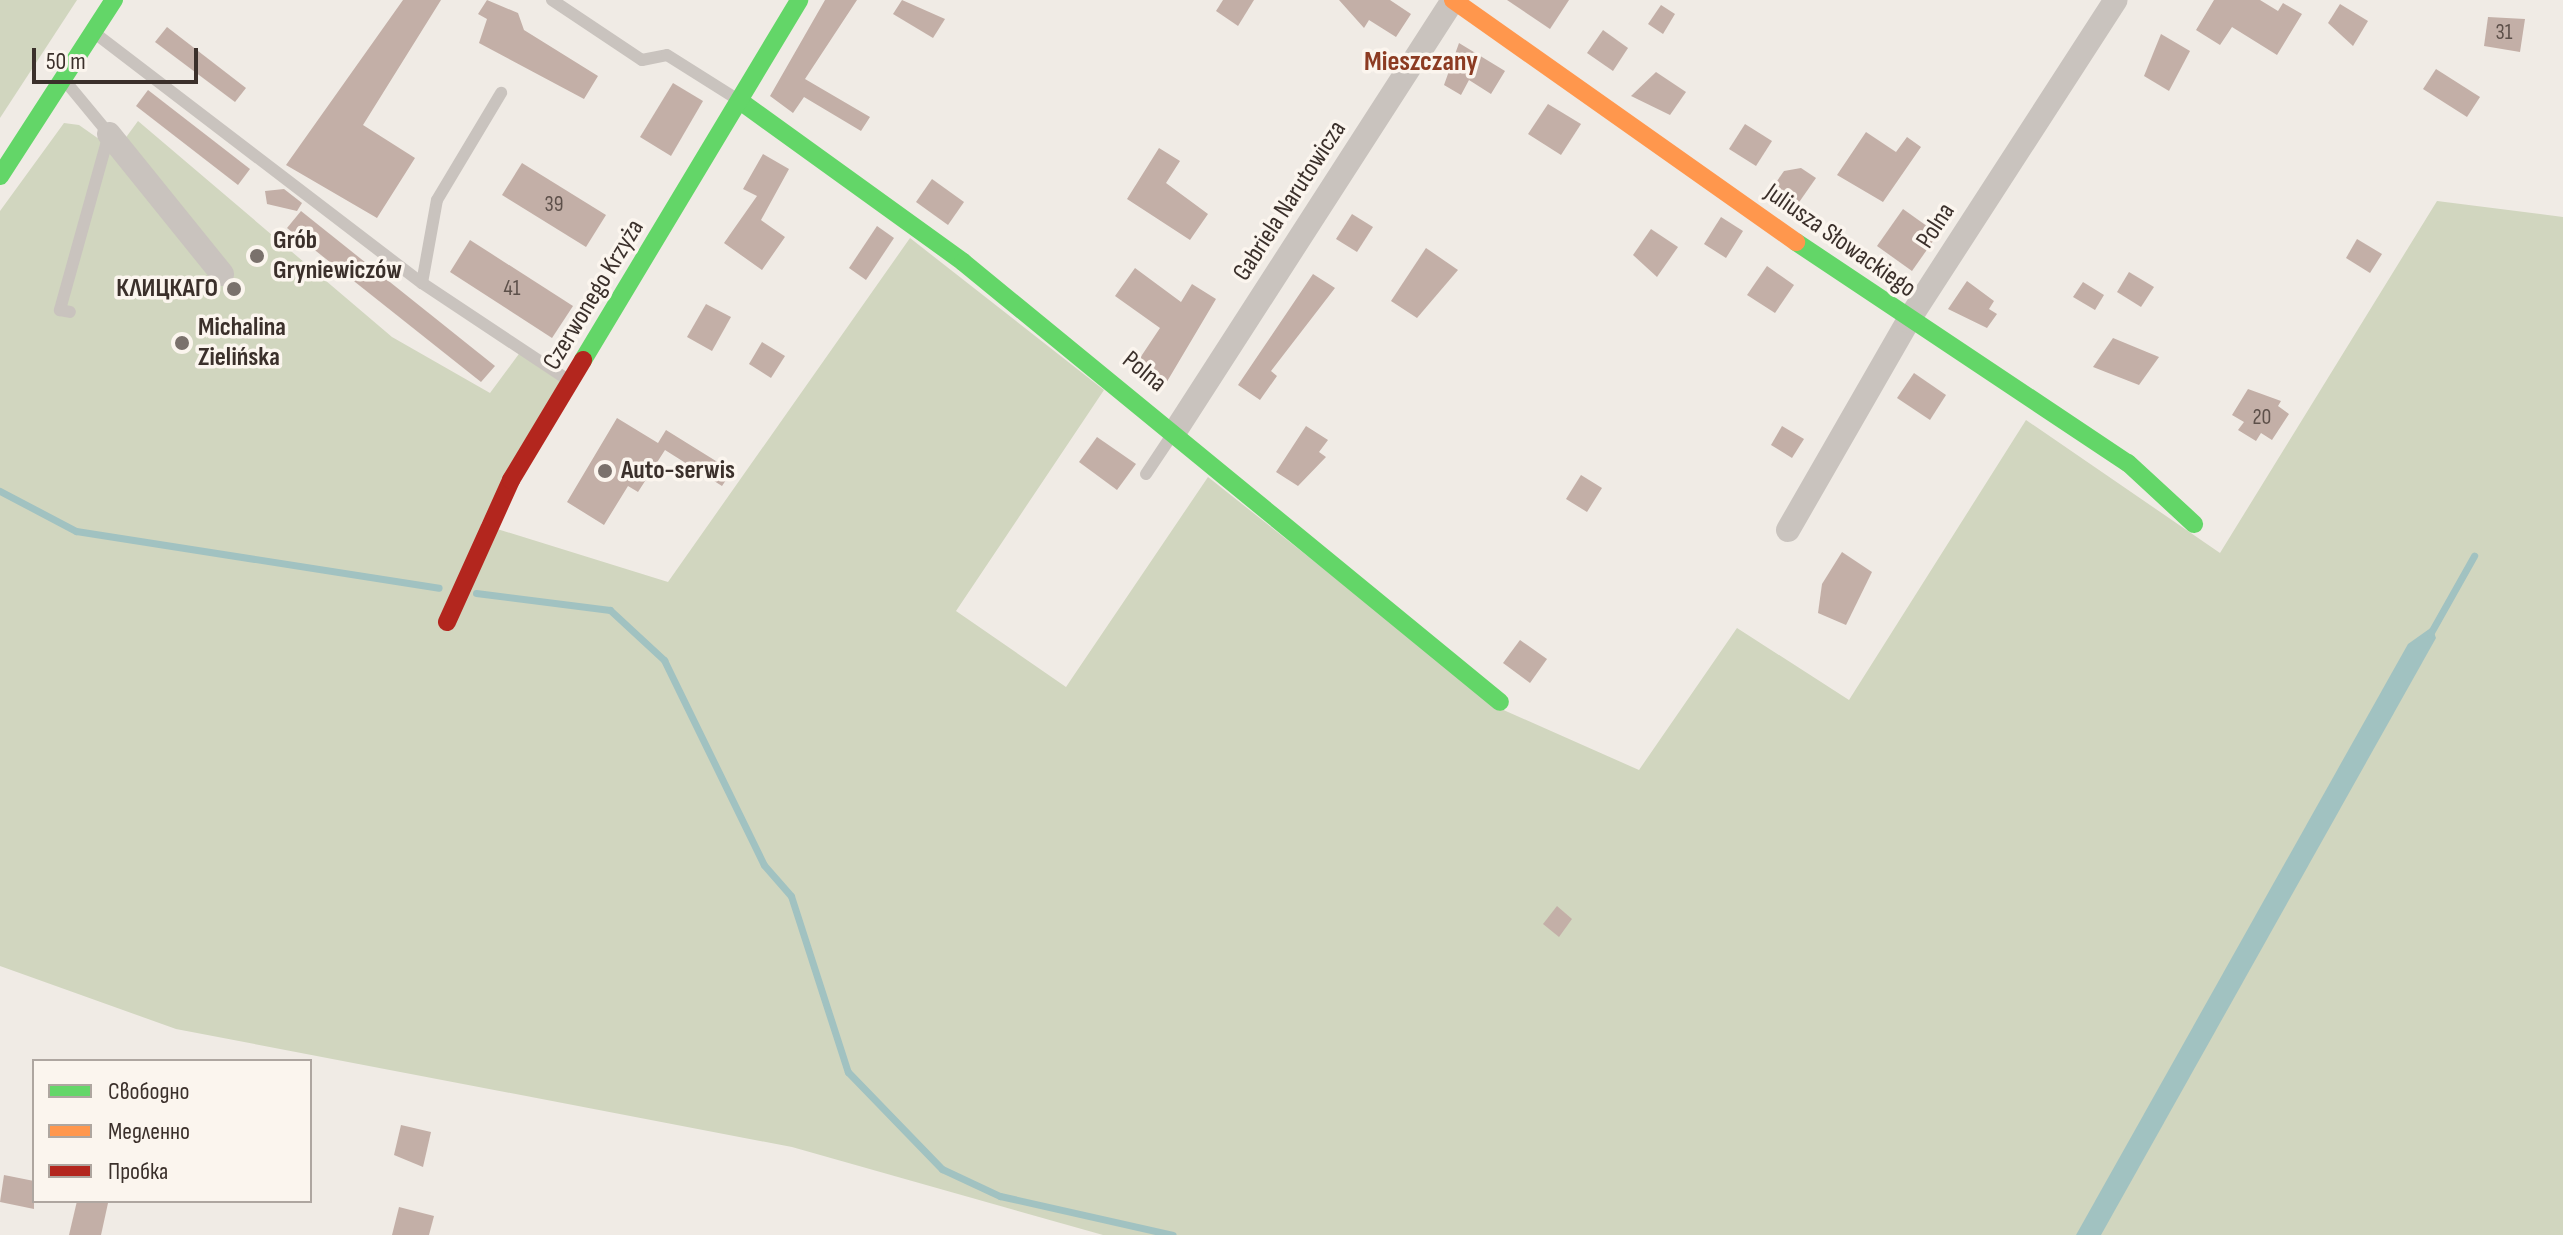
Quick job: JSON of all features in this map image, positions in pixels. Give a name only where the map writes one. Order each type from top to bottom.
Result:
[{"type":"street","points":[[3,164],[64,80],[114,0]]},
{"type":"street","name":"Czerwonego Krzyża","points":[[447,622],[511,480],[572,383],[799,0]]},
{"type":"street","name":"Juliusza Słowackiego","points":[[1453,0],[1908,321],[2128,463],[2194,524]]},
{"type":"street","name":"Gabriela Narutowicza","points":[[1174,433],[1453,0]]},
{"type":"street","name":"Polna","points":[[1788,530],[1908,321],[2116,0]]},
{"type":"street","name":"Polna","points":[[740,101],[963,262],[1500,702]]},
{"type":"street","points":[[109,134],[222,274]]},
{"type":"lane","points":[[552,0],[642,60],[667,55],[740,101]]},
{"type":"lane","points":[[93,32],[422,283],[572,383]]},
{"type":"lane","points":[[64,80],[109,134],[60,310],[70,312]]},
{"type":"lane","points":[[422,283],[437,200],[501,93]]},
{"type":"lane","points":[[1146,474],[1174,433]]},
{"type":"green space","points":[[0,0],[77,0],[0,118]]},
{"type":"green space","points":[[138,121],[392,337],[490,393],[524,347],[565,377],[481,524],[668,582],[910,238],[1104,390],[956,611],[1066,687],[1208,477],[1499,708],[1639,770],[1737,628],[1849,700],[2026,420],[2220,553],[2437,201],[2563,217],[2563,1235],[1103,1235],[792,1147],[176,1029],[0,966],[0,211],[64,123],[79,125],[116,151]]},
{"type":"water","points":[[2432,627],[2436,638],[2101,1235],[2076,1235],[2408,644]]},
{"type":"building","points":[[403,0],[441,0],[363,125],[415,158],[377,218],[286,165]]},
{"type":"building","points":[[487,0],[518,13],[524,30],[598,76],[584,99],[479,43],[487,19],[478,14]]},
{"type":"building","points":[[825,0],[857,0],[805,79],[870,117],[861,131],[804,97],[793,113],[770,96]]},
{"type":"building","points":[[902,0],[945,19],[933,38],[893,14]]},
{"type":"building","points":[[1223,0],[1254,0],[1238,26],[1216,11]]},
{"type":"building","points":[[1339,0],[1390,0],[1411,14],[1396,37],[1369,20],[1364,28]]},
{"type":"building","points":[[1507,0],[1569,0],[1550,29]]},
{"type":"building","points":[[2214,0],[2260,0],[2278,11],[2283,3],[2302,14],[2277,55],[2232,27],[2220,45],[2196,30]]},
{"type":"building","points":[[2340,4],[2368,21],[2353,46],[2328,23]]},
{"type":"building","points":[[1661,5],[1675,14],[1663,34],[1648,24]]},
{"type":"building","points":[[2488,17],[2525,19],[2520,52],[2484,46]]},
{"type":"building","points":[[167,27],[246,88],[235,102],[155,42]]},
{"type":"building","points":[[1603,30],[1628,48],[1613,71],[1587,53]]},
{"type":"building","points":[[2161,34],[2190,51],[2169,91],[2144,76]]},
{"type":"building","points":[[1459,43],[1505,71],[1491,94],[1469,80],[1461,95],[1444,85]]},
{"type":"building","points":[[2436,69],[2480,97],[2467,117],[2423,89]]},
{"type":"building","points":[[1656,72],[1686,92],[1670,115],[1631,96]]},
{"type":"building","points":[[673,83],[703,101],[671,156],[640,137]]},
{"type":"building","points":[[148,90],[250,169],[238,185],[136,106]]},
{"type":"building","points":[[1548,104],[1581,124],[1561,155],[1528,134]]},
{"type":"building","points":[[1745,124],[1772,141],[1756,166],[1729,149]]},
{"type":"building","points":[[1866,132],[1896,152],[1907,137],[1921,147],[1883,202],[1837,175]]},
{"type":"building","points":[[1159,148],[1180,161],[1166,183],[1208,214],[1190,240],[1127,199]]},
{"type":"building","points":[[763,154],[789,169],[761,220],[785,237],[762,270],[724,243],[757,196],[743,189]]},
{"type":"building","points":[[522,163],[606,215],[586,247],[502,195]]},
{"type":"building","points":[[1801,168],[1816,178],[1795,208],[1770,191],[1784,171]]},
{"type":"building","points":[[932,179],[964,202],[948,225],[916,202]]},
{"type":"building","points":[[284,189],[302,203],[297,211],[267,204],[265,191]]},
{"type":"building","points":[[1903,209],[1938,234],[1912,271],[1877,246]]},
{"type":"building","points":[[301,211],[495,366],[481,382],[287,228]]},
{"type":"building","points":[[1352,214],[1373,227],[1357,252],[1336,239]]},
{"type":"building","points":[[1721,217],[1743,231],[1726,258],[1704,244]]},
{"type":"building","points":[[877,226],[894,238],[866,280],[849,268]]},
{"type":"building","points":[[1651,229],[1678,247],[1657,277],[1633,255]]},
{"type":"building","points":[[2357,239],[2382,254],[2370,273],[2346,258]]},
{"type":"building","points":[[470,240],[573,306],[552,338],[450,272]]},
{"type":"building","points":[[1426,248],[1458,270],[1417,318],[1391,301]]},
{"type":"building","points":[[1767,266],[1794,285],[1775,313],[1747,295]]},
{"type":"building","points":[[1135,268],[1181,302],[1192,284],[1216,299],[1162,390],[1132,370],[1160,328],[1115,296]]},
{"type":"building","points":[[2129,272],[2154,287],[2141,307],[2117,292]]},
{"type":"building","points":[[1313,274],[1335,288],[1271,371],[1277,376],[1260,400],[1238,385]]},
{"type":"building","points":[[1967,281],[1994,301],[1989,309],[1997,314],[1987,328],[1948,309]]},
{"type":"building","points":[[2083,282],[2104,295],[2095,310],[2073,297]]},
{"type":"building","points":[[706,304],[731,317],[712,351],[687,337]]},
{"type":"building","points":[[2113,338],[2159,357],[2139,385],[2093,367]]},
{"type":"building","points":[[762,342],[785,356],[771,378],[749,364]]},
{"type":"building","points":[[1914,373],[1946,395],[1930,420],[1897,398]]},
{"type":"building","points":[[2248,389],[2281,401],[2278,406],[2289,414],[2272,440],[2261,433],[2256,441],[2238,430],[2244,422],[2232,415]]},
{"type":"building","points":[[617,418],[658,443],[666,430],[732,471],[722,486],[665,450],[638,492],[628,486],[604,525],[567,502]]},
{"type":"building","points":[[1306,426],[1328,440],[1319,452],[1326,457],[1298,486],[1276,472]]},
{"type":"building","points":[[1782,426],[1804,439],[1792,458],[1771,445]]},
{"type":"building","points":[[1097,437],[1136,464],[1117,490],[1079,462]]},
{"type":"building","points":[[1581,475],[1602,488],[1587,512],[1566,499]]},
{"type":"building","points":[[1842,552],[1872,572],[1846,625],[1818,613],[1822,584]]},
{"type":"building","points":[[1520,640],[1547,659],[1530,683],[1503,663]]},
{"type":"building","points":[[1557,906],[1572,919],[1559,937],[1543,924]]},
{"type":"building","points":[[401,1125],[431,1132],[423,1167],[394,1155]]},
{"type":"building","points":[[4,1175],[32,1181],[34,1209],[0,1202]]},
{"type":"building","points":[[77,1203],[108,1203],[101,1235],[69,1235]]},
{"type":"building","points":[[399,1207],[434,1216],[429,1235],[392,1235]]},
{"type":"waterway","points":[[0,491],[76,531],[439,588]]},
{"type":"waterway","points":[[2430,634],[2474,556]]},
{"type":"waterway","points":[[476,593],[610,610],[664,660],[764,865],[791,896],[848,1072],[942,1169],[1000,1196],[1173,1235]]},
{"type":"traffic: fast","points":[[0,176],[114,0]]},
{"type":"traffic: fast","points":[[583,360],[799,0]]},
{"type":"traffic: fast","points":[[740,101],[963,262],[1500,702]]},
{"type":"traffic: fast","points":[[1796,242],[2128,463],[2194,524]]},
{"type":"traffic: slow","points":[[1453,0],[1796,242]]},
{"type":"traffic: jam","points":[[447,622],[511,480],[583,360]]},
{"type":"place","name":"Grób Gryniewiczów","points":[[257,256]]},
{"type":"place","name":"КЛИЦКАГО","points":[[234,289]]},
{"type":"place","name":"Michalina Zielińska","points":[[182,343]]},
{"type":"place","name":"Auto-serwis","points":[[605,471]]},
{"type":"district","name":"Mieszczany","points":[[1421,62]]}]
